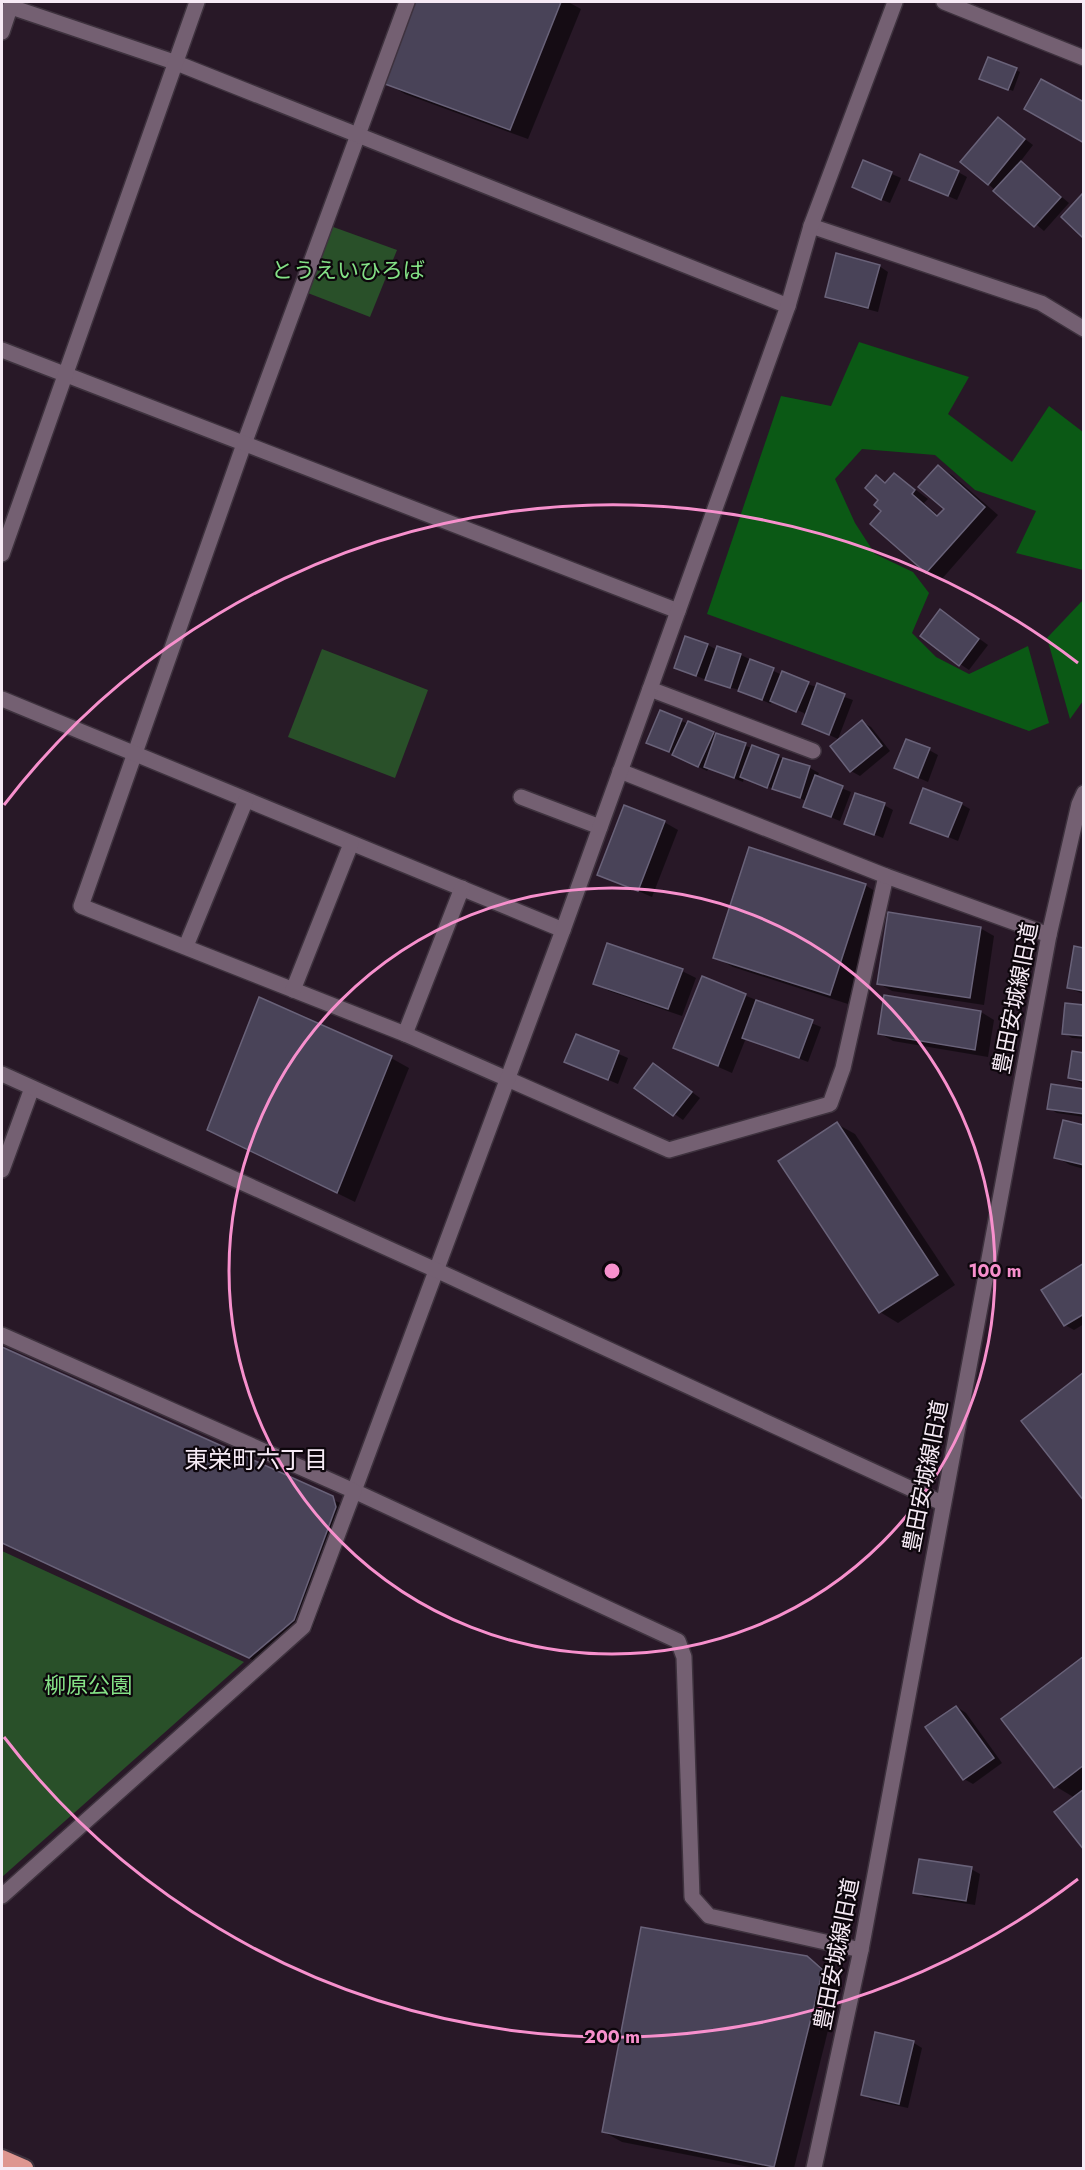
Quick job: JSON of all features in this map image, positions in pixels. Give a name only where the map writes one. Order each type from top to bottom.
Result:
[{"type":"highway","points":[[2,2158],[25,2169]]},
{"type":"street","points":[[2,554],[197,2]]},
{"type":"street","points":[[407,2],[244,444],[81,906],[405,1034],[669,1150],[830,1104],[843,1068],[886,876]]},
{"type":"street","points":[[2,1896],[303,1627],[563,930],[788,306],[811,226],[895,2]]},
{"type":"street","points":[[944,2],[1083,58]]},
{"type":"street","points":[[2,32],[11,4],[174,62],[788,306]]},
{"type":"street","points":[[811,226],[1041,303],[1083,329]]},
{"type":"street","points":[[2,350],[678,611]]},
{"type":"street","points":[[650,689],[813,751]]},
{"type":"street","points":[[2,699],[563,930]]},
{"type":"street","points":[[620,771],[886,876],[1049,935]]},
{"type":"street","points":[[521,797],[600,826]]},
{"type":"street","points":[[186,946],[246,800]]},
{"type":"street","name":"豊田安城線旧道","points":[[814,2169],[861,1950],[1049,935],[1082,802]]},
{"type":"street","points":[[293,990],[351,844]]},
{"type":"street","points":[[405,1034],[462,888]]},
{"type":"street","points":[[2,1074],[438,1270],[942,1503]]},
{"type":"street","points":[[2,1170],[32,1088]]},
{"type":"street","points":[[2,1335],[354,1491],[678,1641],[684,1657],[692,1897],[709,1916],[861,1950]]},
{"type":"green space","name":"とうえいひろば","points":[[325,224],[397,250],[370,317],[300,290]]},
{"type":"green space","points":[[859,342],[969,377],[948,414],[1012,462],[1049,406],[1083,432],[1083,570],[1016,553],[1036,511],[975,490],[935,455],[862,449],[835,479],[855,523],[875,554],[913,572],[929,593],[912,633],[936,657],[969,674],[1028,646],[1049,723],[1029,731],[707,614],[781,396],[831,406]]},
{"type":"green space","points":[[1083,600],[1083,701],[1070,719],[1047,638]]},
{"type":"green space","points":[[322,649],[428,690],[395,778],[288,737]]},
{"type":"green space","name":"柳原公園","points":[[2,1551],[244,1662],[2,1877]]},
{"type":"building","points":[[414,2],[561,2],[510,130],[385,84]]},
{"type":"building","points":[[988,57],[1017,68],[1008,90],[979,79]]},
{"type":"building","points":[[1041,79],[1084,102],[1084,143],[1024,109]]},
{"type":"building","points":[[998,117],[1025,139],[988,185],[960,162]]},
{"type":"building","points":[[920,154],[959,171],[948,196],[909,180]]},
{"type":"building","points":[[863,160],[892,172],[881,200],[852,187]]},
{"type":"building","points":[[1021,161],[1061,197],[1034,227],[993,191]]},
{"type":"building","points":[[1083,193],[1084,235],[1082,237],[1061,217]]},
{"type":"building","points":[[836,253],[880,265],[868,308],[825,297]]},
{"type":"building","points":[[938,465],[985,507],[926,573],[870,524],[881,511],[874,505],[878,500],[865,488],[876,475],[885,483],[894,473],[915,490],[912,494],[937,516],[944,509],[918,487]]},
{"type":"building","points":[[940,609],[979,639],[959,666],[920,636]]},
{"type":"building","points":[[685,636],[708,644],[696,676],[674,668]]},
{"type":"building","points":[[717,646],[741,654],[730,688],[705,680]]},
{"type":"building","points":[[750,659],[774,668],[762,700],[738,691]]},
{"type":"building","points":[[782,671],[809,682],[796,712],[770,701]]},
{"type":"building","points":[[817,683],[845,694],[829,735],[802,724]]},
{"type":"building","points":[[660,710],[682,719],[669,752],[646,743]]},
{"type":"building","points":[[862,720],[882,746],[850,772],[830,746]]},
{"type":"building","points":[[688,721],[714,732],[698,767],[672,755]]},
{"type":"building","points":[[716,733],[746,743],[734,778],[704,767]]},
{"type":"building","points":[[906,739],[930,748],[918,778],[894,768]]},
{"type":"building","points":[[752,745],[779,755],[767,788],[740,777]]},
{"type":"building","points":[[783,758],[810,766],[800,798],[772,789]]},
{"type":"building","points":[[815,775],[843,786],[831,817],[803,807]]},
{"type":"building","points":[[923,788],[962,803],[948,837],[910,823]]},
{"type":"building","points":[[855,793],[885,803],[874,835],[844,824]]},
{"type":"building","points":[[624,805],[665,821],[638,891],[597,875]]},
{"type":"building","points":[[749,847],[866,884],[830,995],[713,958]]},
{"type":"building","points":[[888,912],[981,927],[970,998],[877,984]]},
{"type":"building","points":[[607,943],[683,969],[668,1009],[593,984]]},
{"type":"building","points":[[1074,946],[1084,948],[1084,991],[1067,988]]},
{"type":"building","points":[[702,976],[746,994],[718,1066],[673,1048]]},
{"type":"building","points":[[884,995],[981,1011],[975,1050],[878,1034]]},
{"type":"building","points":[[259,997],[392,1056],[337,1193],[207,1130]]},
{"type":"building","points":[[756,1000],[813,1020],[799,1058],[742,1038]]},
{"type":"building","points":[[1065,1003],[1084,1005],[1084,1036],[1062,1034]]},
{"type":"building","points":[[576,1034],[619,1051],[608,1080],[564,1062]]},
{"type":"building","points":[[1072,1051],[1084,1053],[1084,1081],[1068,1078]]},
{"type":"building","points":[[653,1063],[692,1092],[673,1116],[634,1088]]},
{"type":"building","points":[[1051,1084],[1084,1089],[1084,1114],[1047,1109]]},
{"type":"building","points":[[1063,1120],[1084,1125],[1084,1165],[1054,1158]]},
{"type":"building","points":[[837,1122],[938,1275],[879,1313],[778,1161]]},
{"type":"building","points":[[1084,1263],[1084,1314],[1064,1326],[1041,1290]]},
{"type":"building","points":[[2,1347],[333,1496],[336,1507],[294,1620],[249,1658],[2,1543]]},
{"type":"building","points":[[1084,1372],[1084,1501],[1021,1421]]},
{"type":"building","points":[[1084,1656],[1084,1765],[1054,1788],[1001,1719]]},
{"type":"building","points":[[956,1706],[994,1758],[963,1780],[925,1727]]},
{"type":"building","points":[[1084,1789],[1084,1850],[1054,1812]]},
{"type":"building","points":[[919,1859],[972,1867],[966,1901],[913,1893]]},
{"type":"building","points":[[641,1927],[807,1956],[823,1970],[774,2167],[602,2132]]},
{"type":"building","points":[[875,2032],[914,2041],[899,2104],[861,2095]]},
{"type":"district","name":"東栄町六丁目","points":[[256,1460]]}]
